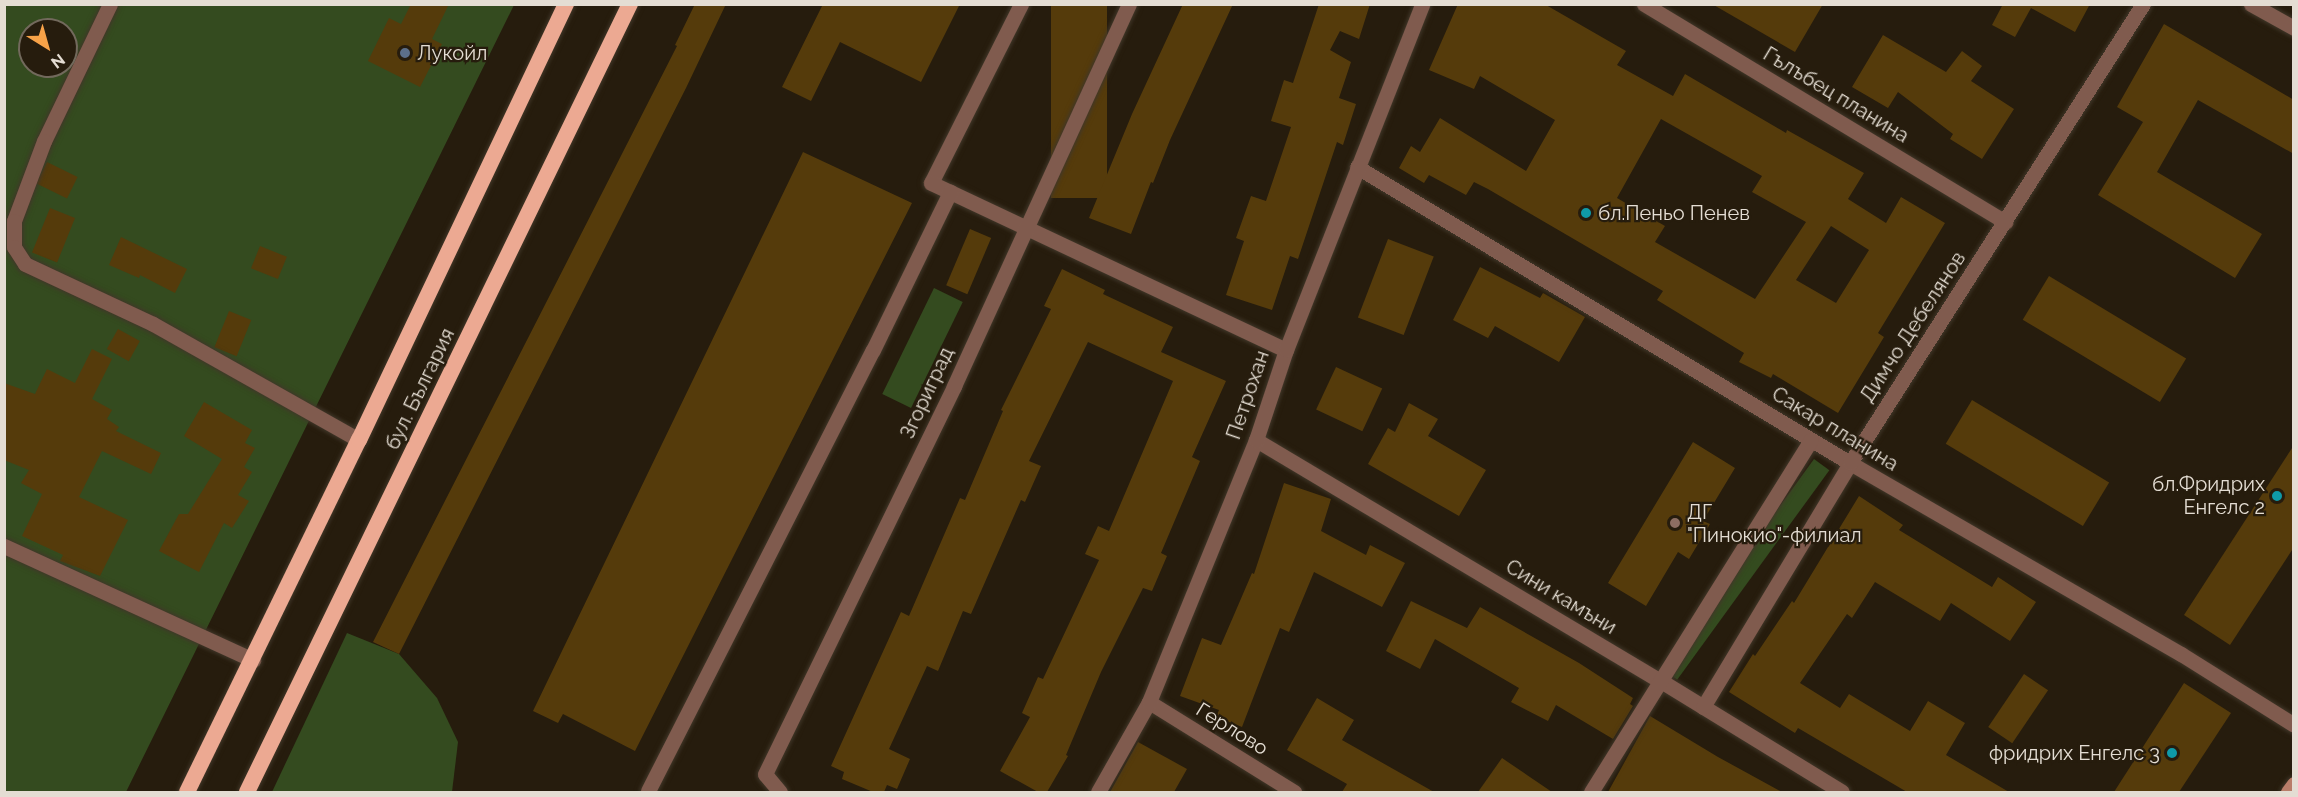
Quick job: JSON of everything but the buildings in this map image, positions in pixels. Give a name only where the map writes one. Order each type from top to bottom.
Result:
[{"type":"highway","name":"бул. България","points":[[187,792],[359,440],[566,4]]},
{"type":"highway","name":"бул. България","points":[[247,792],[630,4]]},
{"type":"main road","points":[[2288,792],[2294,784]]},
{"type":"street","points":[[110,4],[44,141],[14,221],[14,247],[25,264],[153,324],[359,440]]},
{"type":"street","points":[[1021,4],[931,183],[1286,350]]},
{"type":"street","name":"Згориград","points":[[780,792],[765,774],[954,386],[1129,4]]},
{"type":"street","name":"Петрохан","points":[[1098,792],[1149,702],[1256,440],[1286,350],[1422,4]]},
{"type":"street","name":"Гълъбец планина","points":[[1644,4],[2005,222]]},
{"type":"street","name":"Димчо Дебелянов","points":[[1703,707],[1850,464],[2143,4]]},
{"type":"street","points":[[2251,4],[2294,28]]},
{"type":"street","name":"Сакар планина","points":[[1357,167],[1850,464],[2181,654],[2294,725]]},
{"type":"street","points":[[648,791],[768,559],[950,192]]},
{"type":"street","name":"Сини камъни","points":[[1256,440],[1661,681],[1842,792]]},
{"type":"street","points":[[1591,792],[1811,440]]},
{"type":"street","points":[[4,546],[23,552],[253,660]]},
{"type":"street","name":"Герлово","points":[[1149,702],[1294,792]]},
{"type":"green space","points":[[5,5],[514,5],[126,792],[5,792]]},
{"type":"green space","points":[[934,288],[963,302],[911,408],[882,394]]},
{"type":"green space","points":[[1814,459],[1829,470],[1677,680],[1662,669]]},
{"type":"green space","points":[[347,633],[399,654],[437,698],[458,742],[452,792],[272,792]]},
{"type":"place","name":"Лукойл","points":[[405,53]]},
{"type":"place","name":"бл.Пеньо Пенев","points":[[1586,213]]},
{"type":"place","name":"бл.Фридрих Енгелс 2","points":[[2277,496]]},
{"type":"place","name":"ДГ \"Пинокио\"-филиал","points":[[1675,523]]},
{"type":"place","name":"фридрих Енгелс 3","points":[[2172,753]]}]
